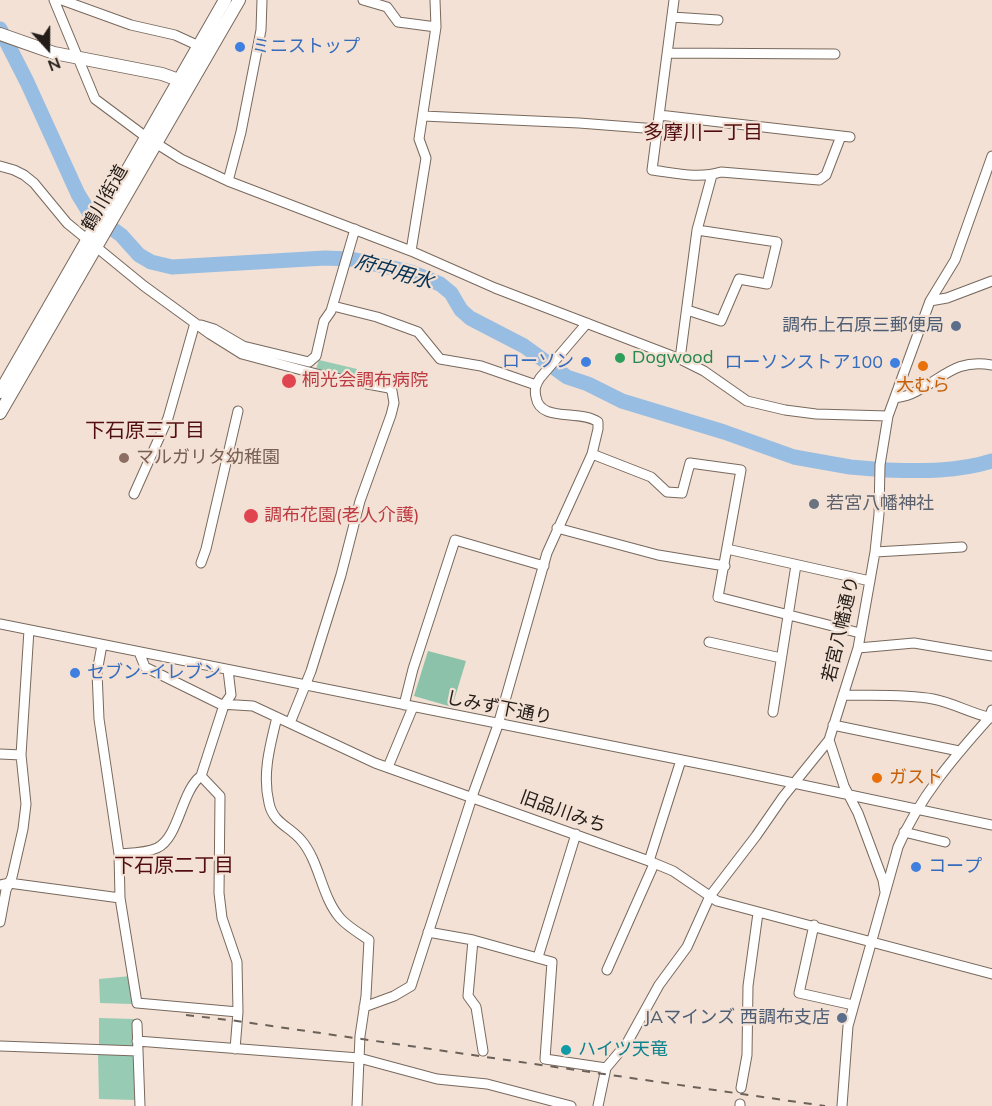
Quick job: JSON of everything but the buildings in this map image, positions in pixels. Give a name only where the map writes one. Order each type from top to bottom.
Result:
[{"type":"main road","name":"鶴川街道","points":[[185,82],[199,46],[225,0]]},
{"type":"main road","name":"鶴川街道","points":[[0,413],[95,239],[185,82],[239,0]]},
{"type":"main road","points":[[0,34],[54,54],[162,74],[185,82]]},
{"type":"main road","name":"鶴川街道","points":[[0,392],[95,239]]},
{"type":"street","points":[[54,0],[95,99],[182,159],[228,181],[411,251],[495,288],[680,359],[704,370],[747,401],[785,410],[816,414],[888,416]]},
{"type":"street","points":[[63,0],[131,25],[175,35],[199,46]]},
{"type":"street","points":[[228,181],[241,132],[261,30],[262,0]]},
{"type":"street","points":[[363,0],[387,7],[398,21],[436,27]]},
{"type":"street","points":[[411,251],[426,158],[419,139],[436,27],[435,0]]},
{"type":"street","points":[[659,115],[846,137],[826,175],[819,180],[721,172],[712,175],[687,175],[652,170],[657,129],[659,115],[668,53],[674,0]]},
{"type":"street","points":[[672,17],[718,20]]},
{"type":"street","points":[[668,53],[836,54]]},
{"type":"street","points":[[423,117],[579,123],[657,129]]},
{"type":"street","name":"若宮八幡通り","points":[[829,740],[858,648],[875,552],[879,514],[880,465],[888,416],[930,301],[955,260],[991,160]]},
{"type":"street","points":[[0,166],[24,175],[34,183],[67,223],[95,239],[144,286],[242,354],[324,376],[389,388],[393,391],[394,403],[391,415],[360,501],[341,574],[305,685],[290,723]]},
{"type":"street","points":[[680,359],[697,230],[712,175]]},
{"type":"street","points":[[195,323],[214,328],[243,346],[309,362],[316,356],[324,321],[333,306],[354,229]]},
{"type":"street","points":[[687,310],[721,321],[739,279],[766,284],[777,242],[697,230]]},
{"type":"street","points":[[930,301],[946,298],[992,281]]},
{"type":"street","points":[[333,306],[377,317],[418,332],[440,359],[481,366],[536,385]]},
{"type":"street","points":[[134,494],[168,418],[195,323]]},
{"type":"street","points":[[364,1007],[411,987],[472,796],[498,725],[547,553],[592,454],[598,422],[579,415],[549,413],[543,410],[536,399],[536,385],[587,323]]},
{"type":"street","points":[[895,398],[914,393],[940,375],[961,365],[978,363],[992,365]]},
{"type":"street","points":[[201,563],[238,411]]},
{"type":"street","points":[[592,454],[651,477],[667,492],[682,493],[690,463],[741,470],[718,597],[860,633]]},
{"type":"street","points":[[557,528],[658,555],[725,566]]},
{"type":"street","points":[[388,767],[408,706],[413,669],[455,540],[544,566]]},
{"type":"street","points":[[875,552],[962,547]]},
{"type":"street","points":[[728,549],[870,581]]},
{"type":"street","points":[[774,712],[796,565]]},
{"type":"street","name":"しみず下通り","points":[[0,624],[850,794],[992,825]]},
{"type":"street","points":[[0,922],[6,890],[4,884],[23,829],[26,804],[21,755],[29,630]]},
{"type":"street","points":[[709,642],[782,658]]},
{"type":"street","points":[[858,648],[914,643],[992,656]]},
{"type":"street","points":[[102,645],[97,672],[99,719],[119,854],[120,898],[137,1003],[238,1012]]},
{"type":"street","name":"旧品川みち","points":[[139,652],[145,667],[224,705],[253,706],[366,760],[472,796],[651,862],[673,871],[717,901],[992,974]]},
{"type":"street","points":[[119,854],[150,850],[164,844],[178,819],[189,790],[196,779],[201,776],[224,705],[231,695],[228,670]]},
{"type":"street","points":[[843,695],[934,700],[958,706],[981,717],[991,715]]},
{"type":"street","points":[[842,1106],[845,1044],[853,1005],[904,832],[918,808],[959,751],[991,715]]},
{"type":"street","points":[[277,717],[266,764],[271,812],[276,820],[295,833],[307,848],[340,919],[369,940],[357,1106]]},
{"type":"street","points":[[833,725],[959,751]]},
{"type":"street","points":[[598,1106],[606,1068],[627,1043],[659,985],[687,947],[710,896],[829,740]]},
{"type":"street","points":[[829,740],[844,786],[850,794],[883,880],[885,892]]},
{"type":"street","points":[[0,754],[21,755]]},
{"type":"street","points":[[607,970],[651,862],[681,760]]},
{"type":"street","points":[[201,776],[220,795],[219,893],[222,918],[237,962],[238,1012],[235,1049]]},
{"type":"street","points":[[904,832],[945,842]]},
{"type":"street","points":[[538,957],[576,834]]},
{"type":"street","points":[[4,884],[120,898]]},
{"type":"street","points":[[741,1088],[747,1055],[748,986],[758,913]]},
{"type":"street","points":[[814,926],[799,993],[853,1005]]},
{"type":"street","points":[[428,932],[473,940],[552,962],[544,1059],[606,1068]]},
{"type":"street","points":[[473,940],[468,996],[476,1007],[483,1051]]},
{"type":"street","points":[[137,1024],[140,1106]]},
{"type":"street","points":[[0,1046],[235,1049],[359,1058],[437,1079],[487,1084],[571,1106]]},
{"type":"green space","points":[[319,360],[357,369],[355,378],[316,369]]},
{"type":"green space","points":[[428,651],[466,661],[452,707],[414,696]]},
{"type":"green space","points":[[131,976],[132,1004],[100,1003],[99,979]]},
{"type":"green space","points":[[99,1018],[134,1019],[134,1047],[99,1046]]},
{"type":"green space","points":[[98,1053],[135,1053],[136,1100],[99,1099]]},
{"type":"waterway","name":"府中用水","points":[[0,29],[78,194],[89,212],[121,235],[139,255],[151,262],[172,267],[325,258],[351,259],[411,272],[440,284],[451,293],[461,310],[470,318],[524,346],[567,377],[588,384],[622,401],[724,432],[794,457],[874,469]]},
{"type":"waterway","name":"府中用水","points":[[886,470],[953,469],[992,461]]},
{"type":"railway","points":[[186,1015],[825,1106]]},
{"type":"place","name":"ミニストップ","points":[[240,47]]},
{"type":"place","name":"調布上石原三郵便局","points":[[956,326]]},
{"type":"place","name":"Dogwood","points":[[620,358]]},
{"type":"place","name":"ローソン","points":[[586,362]]},
{"type":"place","name":"ローソンストア100","points":[[895,363]]},
{"type":"place","name":"大むら","points":[[923,366]]},
{"type":"place","name":"桐光会調布病院","points":[[289,381]]},
{"type":"place","name":"マルガリタ幼稚園","points":[[124,458]]},
{"type":"place","name":"若宮八幡神社","points":[[814,504]]},
{"type":"place","name":"調布花園(老人介護)","points":[[251,516]]},
{"type":"place","name":"セブン-イレブン","points":[[75,673]]},
{"type":"place","name":"ガスト","points":[[877,778]]},
{"type":"place","name":"コープ","points":[[916,867]]},
{"type":"place","name":"JAマインズ 西調布支店","points":[[842,1018]]},
{"type":"place","name":"ハイツ天竜","points":[[566,1050]]},
{"type":"district","name":"多摩川一丁目","points":[[703,133]]},
{"type":"district","name":"下石原三丁目","points":[[145,431]]},
{"type":"district","name":"下石原二丁目","points":[[174,866]]}]
